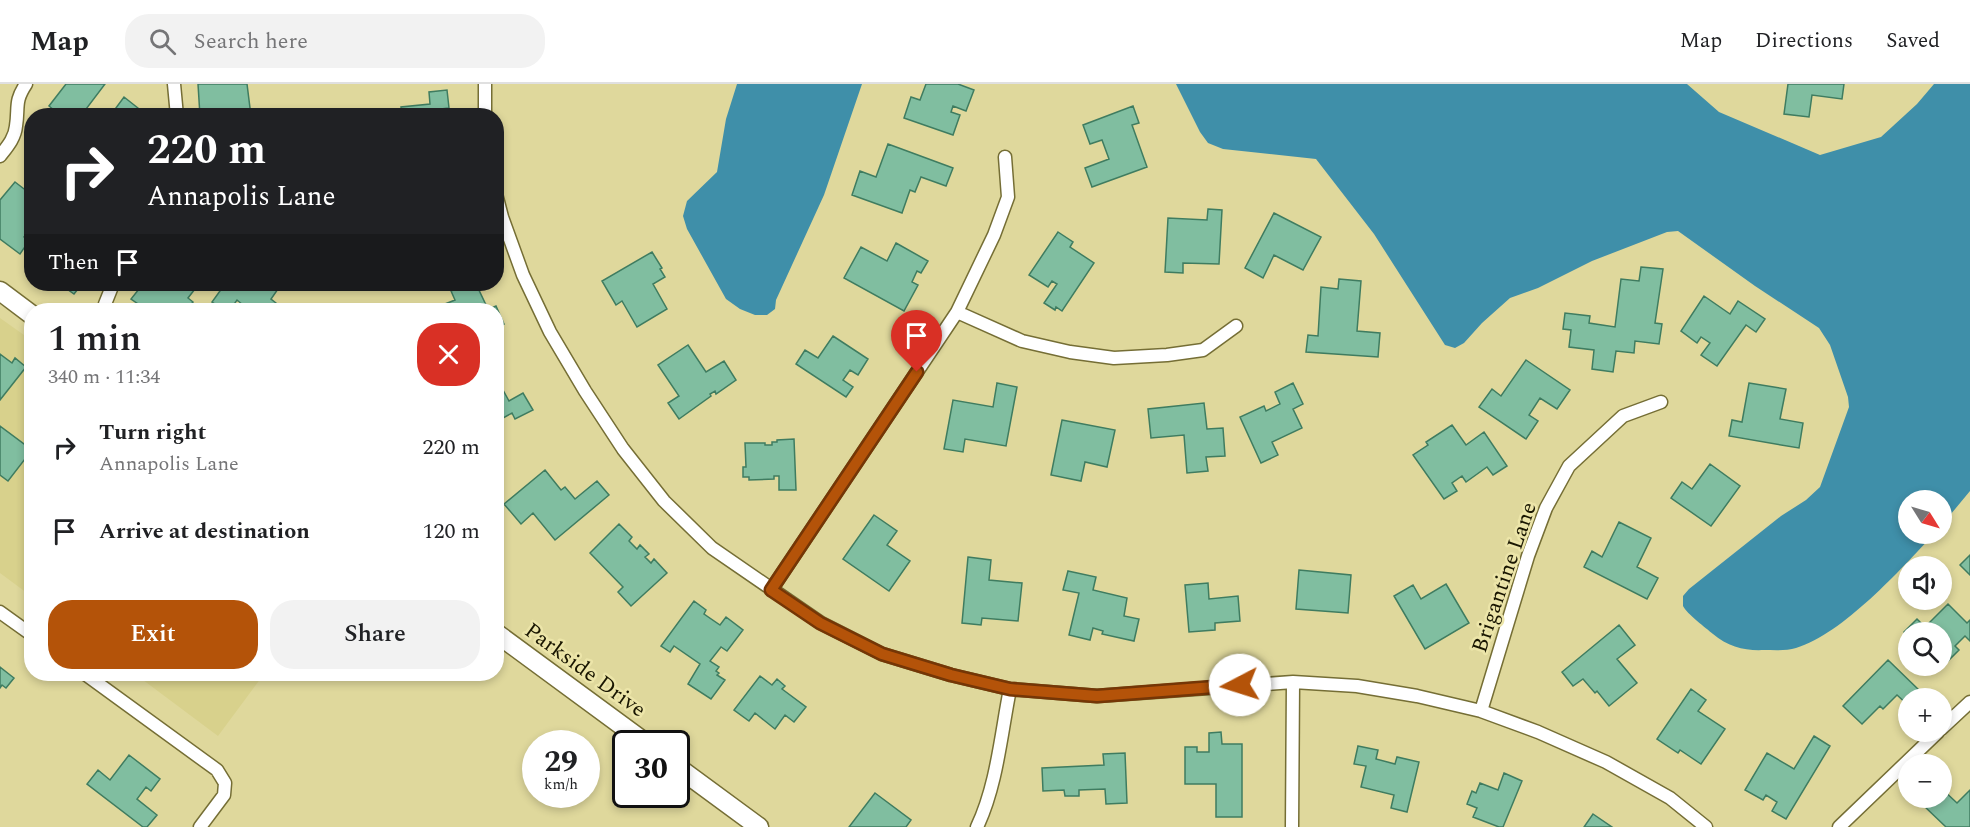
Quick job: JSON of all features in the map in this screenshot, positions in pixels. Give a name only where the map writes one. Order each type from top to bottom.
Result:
[{"type":"street","points":[[0,156],[12,141],[16,127],[17,101],[26,84]]},
{"type":"street","points":[[174,84],[176,108]]},
{"type":"street","points":[[485,84],[485,108]]},
{"type":"street","points":[[771,590],[957,312],[994,235],[1008,197],[1005,157]]},
{"type":"street","points":[[504,223],[523,275],[550,332],[623,449],[664,501],[712,548],[820,623],[882,654],[951,675],[1010,689],[1097,696],[1293,682],[1357,686],[1418,696],[1481,711],[1538,732],[1606,762],[1670,798],[1706,827]]},
{"type":"street","points":[[0,291],[24,309]]},
{"type":"street","points":[[957,312],[1022,341],[1070,352],[1114,358],[1203,350],[1236,326]]},
{"type":"street","name":"Brigantine Lane","points":[[1481,711],[1528,556],[1546,508],[1569,466],[1623,416],[1661,402]]},
{"type":"street","points":[[0,612],[24,629]]},
{"type":"street","name":"Parkside Drive","points":[[504,639],[628,730]]},
{"type":"street","points":[[95,681],[217,770],[225,783],[224,795],[200,827]]},
{"type":"street","points":[[1292,827],[1293,682]]},
{"type":"street","points":[[977,827],[991,789],[1010,689]]},
{"type":"street","points":[[1952,719],[1970,702]]},
{"type":"street","points":[[1839,827],[1928,742]]},
{"type":"street","points":[[690,776],[759,827]]},
{"type":"shaded area","points":[[0,318],[24,335],[24,591],[0,573]]},
{"type":"shaded area","points":[[144,681],[259,681],[218,736]]},
{"type":"water","points":[[737,84],[862,84],[824,195],[776,300],[775,309],[767,315],[755,315],[740,309],[726,299],[687,229],[683,216],[687,201],[717,172],[726,119]]},
{"type":"water","points":[[1176,84],[1687,84],[1719,112],[1820,155],[1881,137],[1917,104],[1934,84],[1970,84],[1970,491],[1952,513],[1952,490],[1898,490],[1898,544],[1925,544],[1913,556],[1898,556],[1898,572],[1852,615],[1814,641],[1789,650],[1751,650],[1725,642],[1688,613],[1683,606],[1683,596],[1820,487],[1849,407],[1848,397],[1830,345],[1819,328],[1678,231],[1667,232],[1592,261],[1538,288],[1510,298],[1464,343],[1455,348],[1445,345],[1374,234],[1316,159],[1223,149],[1208,143]]},
{"type":"building","points":[[66,84],[105,84],[87,108],[51,108],[49,106]]},
{"type":"building","points":[[198,84],[247,84],[250,108],[200,108]]},
{"type":"building","points":[[926,84],[958,84],[974,90],[966,111],[953,106],[951,112],[960,115],[953,135],[904,118],[911,97],[920,100]]},
{"type":"building","points":[[1788,84],[1844,84],[1842,99],[1812,95],[1809,117],[1784,114]]},
{"type":"building","points":[[447,90],[449,108],[401,108],[430,104],[429,92]]},
{"type":"building","points":[[124,97],[138,108],[116,108]]},
{"type":"building","points":[[1133,106],[1139,123],[1132,125],[1147,167],[1092,187],[1085,168],[1109,159],[1102,140],[1090,144],[1083,125]]},
{"type":"building","points":[[888,144],[953,168],[946,186],[921,177],[915,192],[910,190],[902,213],[852,195],[860,171],[876,177]]},
{"type":"building","points":[[15,182],[24,189],[24,248],[20,254],[0,239],[0,200]]},
{"type":"building","points":[[1208,209],[1222,210],[1219,264],[1183,263],[1183,273],[1165,272],[1168,218],[1207,220]]},
{"type":"building","points":[[1274,213],[1321,237],[1303,270],[1274,255],[1263,278],[1245,268]]},
{"type":"building","points":[[1058,232],[1073,242],[1070,247],[1094,263],[1062,311],[1056,307],[1055,310],[1044,303],[1057,284],[1052,281],[1048,287],[1029,275]]},
{"type":"building","points":[[896,243],[928,261],[921,273],[917,271],[912,282],[918,285],[904,311],[844,278],[861,247],[887,261]]},
{"type":"building","points":[[652,252],[665,277],[653,284],[667,309],[637,327],[622,301],[616,305],[602,281]]},
{"type":"building","points":[[1641,267],[1663,269],[1655,323],[1662,324],[1659,344],[1635,341],[1634,353],[1616,351],[1613,372],[1592,369],[1594,350],[1569,347],[1571,330],[1563,329],[1565,313],[1590,316],[1589,323],[1615,327],[1621,279],[1639,281]]},
{"type":"building","points":[[1339,279],[1361,281],[1357,331],[1380,333],[1378,357],[1306,352],[1308,335],[1318,336],[1321,287],[1338,289]]},
{"type":"building","points":[[137,291],[193,291],[188,298],[192,303],[137,303],[131,299]]},
{"type":"building","points":[[220,291],[277,291],[271,299],[276,303],[241,303],[237,300],[235,303],[212,302]]},
{"type":"building","points":[[451,291],[479,291],[485,303],[448,303],[455,300]]},
{"type":"building","points":[[1704,296],[1730,314],[1738,301],[1765,319],[1756,332],[1746,325],[1717,366],[1701,355],[1710,343],[1701,337],[1697,343],[1681,331]]},
{"type":"building","points":[[833,336],[868,359],[858,375],[850,370],[843,380],[853,387],[846,397],[796,364],[805,350],[818,358]]},
{"type":"building","points":[[688,345],[706,372],[724,361],[736,380],[716,394],[715,391],[710,394],[711,396],[679,419],[668,403],[679,396],[658,365]]},
{"type":"building","points":[[0,354],[12,363],[15,358],[24,365],[24,370],[0,400]]},
{"type":"building","points":[[1526,360],[1570,390],[1557,409],[1540,398],[1529,415],[1538,421],[1526,439],[1479,407],[1492,389],[1501,396]]},
{"type":"building","points":[[997,383],[1017,387],[1006,446],[965,439],[963,452],[944,449],[953,400],[993,407]]},
{"type":"building","points":[[1293,383],[1303,404],[1293,409],[1302,428],[1272,442],[1278,455],[1261,463],[1240,417],[1264,406],[1266,411],[1280,404],[1275,392]]},
{"type":"building","points":[[1749,383],[1786,389],[1780,419],[1803,423],[1799,448],[1729,436],[1732,420],[1742,422]]},
{"type":"building","points":[[504,392],[509,401],[523,393],[533,410],[515,419],[512,413],[504,418]]},
{"type":"building","points":[[1204,403],[1207,429],[1223,428],[1225,456],[1206,457],[1208,471],[1187,473],[1184,435],[1151,438],[1148,409]]},
{"type":"building","points":[[1062,420],[1115,430],[1107,467],[1085,462],[1081,481],[1051,475]]},
{"type":"building","points":[[1452,425],[1466,445],[1484,432],[1507,466],[1493,475],[1487,467],[1466,482],[1462,476],[1452,483],[1457,491],[1444,499],[1413,455],[1428,445],[1426,442]]},
{"type":"building","points":[[0,426],[24,444],[24,460],[8,481],[0,475]]},
{"type":"building","points":[[794,439],[796,490],[779,490],[779,476],[774,476],[774,479],[749,480],[749,477],[743,477],[743,467],[746,467],[745,443],[772,445],[772,442],[777,442],[777,440]]},
{"type":"building","points":[[1710,464],[1740,486],[1711,526],[1671,498],[1682,482],[1692,489]]},
{"type":"building","points":[[545,470],[561,490],[565,487],[575,499],[597,481],[609,495],[555,540],[533,513],[521,524],[504,504]]},
{"type":"building","points":[[874,515],[897,531],[887,545],[910,561],[889,591],[843,559]]},
{"type":"building","points":[[1619,522],[1651,538],[1637,567],[1658,578],[1647,599],[1584,567],[1592,551],[1602,557]]},
{"type":"building","points":[[619,524],[632,537],[629,541],[637,549],[640,545],[649,554],[645,557],[651,563],[654,559],[667,573],[631,606],[618,592],[623,587],[590,553]]},
{"type":"building","points":[[1970,555],[1970,575],[1960,565]]},
{"type":"building","points":[[968,557],[991,560],[989,580],[1022,583],[1018,621],[982,618],[981,625],[962,623]]},
{"type":"building","points":[[1299,570],[1351,575],[1348,613],[1296,609]]},
{"type":"building","points":[[1068,571],[1096,577],[1093,590],[1127,598],[1124,616],[1139,619],[1134,641],[1102,634],[1103,631],[1093,628],[1090,640],[1069,635],[1079,593],[1063,590]]},
{"type":"building","points":[[1208,583],[1209,599],[1238,596],[1240,621],[1215,623],[1215,630],[1189,632],[1185,585]]},
{"type":"building","points":[[1446,584],[1469,623],[1425,649],[1394,596],[1413,585],[1421,599]]},
{"type":"building","points":[[694,601],[706,610],[704,614],[720,625],[726,617],[743,630],[727,651],[721,647],[710,661],[719,667],[716,671],[719,673],[717,675],[725,680],[711,699],[688,684],[700,664],[674,646],[670,652],[661,646]]},
{"type":"building","points":[[1952,608],[1967,623],[1970,620],[1970,641],[1965,636],[1955,646],[1959,650],[1952,657],[1952,622],[1930,622],[1942,610],[1952,610]]},
{"type":"building","points":[[1619,625],[1635,645],[1617,659],[1637,683],[1609,706],[1583,679],[1573,686],[1562,672]]},
{"type":"building","points":[[1888,660],[1898,670],[1898,676],[1904,676],[1917,688],[1898,688],[1898,696],[1883,709],[1880,706],[1862,724],[1843,706]]},
{"type":"building","points":[[0,667],[14,678],[6,688],[2,685],[0,688]]},
{"type":"building","points":[[760,676],[772,685],[777,679],[785,686],[782,689],[806,707],[794,722],[785,715],[775,729],[755,713],[749,721],[734,710]]},
{"type":"building","points":[[1691,689],[1706,700],[1698,711],[1725,729],[1701,764],[1657,739]]},
{"type":"building","points":[[1221,732],[1222,744],[1242,744],[1242,817],[1216,817],[1216,784],[1185,784],[1185,747],[1197,747],[1197,752],[1209,752],[1209,733]]},
{"type":"building","points":[[1814,736],[1830,746],[1786,819],[1772,811],[1777,802],[1766,795],[1763,800],[1745,790],[1767,753],[1794,769]]},
{"type":"building","points":[[1358,746],[1378,750],[1376,759],[1395,764],[1397,757],[1419,762],[1407,812],[1391,808],[1394,795],[1361,787],[1366,766],[1354,764]]},
{"type":"building","points":[[1125,753],[1127,803],[1106,804],[1105,789],[1079,790],[1079,796],[1065,796],[1064,790],[1043,791],[1042,768],[1104,765],[1103,754]]},
{"type":"building","points":[[129,755],[160,779],[151,791],[146,787],[137,799],[157,815],[147,827],[143,827],[87,784],[98,770],[110,780]]},
{"type":"building","points":[[1504,773],[1522,781],[1503,827],[1499,827],[1473,817],[1477,808],[1467,804],[1472,791],[1476,793],[1480,783],[1498,790]]},
{"type":"building","points":[[1970,790],[1970,827],[1946,827],[1926,808],[1952,808],[1952,798],[1957,803]]},
{"type":"building","points":[[875,793],[911,820],[906,827],[849,827]]},
{"type":"building","points":[[1593,814],[1612,827],[1584,827]]},
{"type":"route","points":[[917,372],[771,590],[820,623],[882,654],[951,675],[1010,689],[1097,696],[1240,685]]}]
